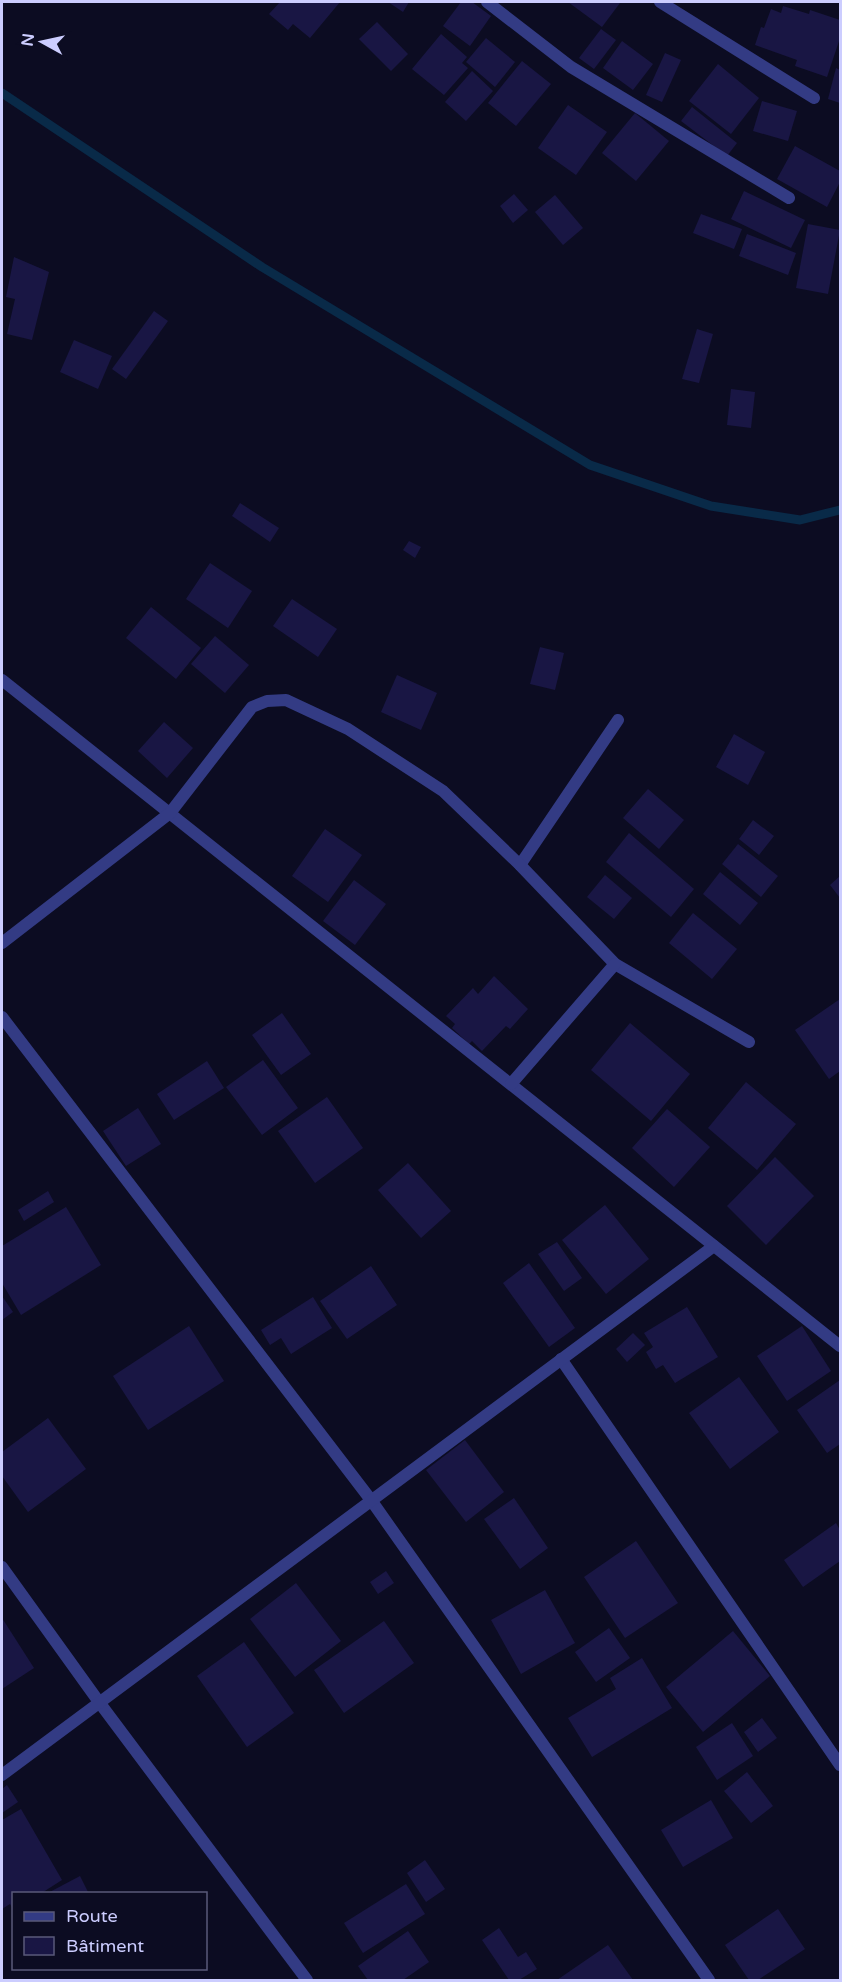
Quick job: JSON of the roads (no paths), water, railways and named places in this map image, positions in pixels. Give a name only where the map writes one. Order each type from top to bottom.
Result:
[{"type":"street","points":[[487,2],[571,67],[789,198]]},
{"type":"street","points":[[660,2],[814,98]]},
{"type":"street","points":[[2,680],[840,1346]]},
{"type":"street","points":[[2,943],[170,813],[252,707],[267,701],[286,700],[348,729],[443,791],[520,865],[615,964],[749,1042]]},
{"type":"street","points":[[520,865],[618,720]]},
{"type":"street","points":[[511,1084],[615,964]]},
{"type":"street","points":[[2,1017],[371,1500],[709,1980]]},
{"type":"street","points":[[2,1775],[714,1246]]},
{"type":"street","points":[[561,1359],[840,1765]]},
{"type":"street","points":[[2,1567],[99,1702],[307,1980]]},
{"type":"waterway","points":[[2,93],[262,267],[590,465],[711,506],[800,520],[840,510]]}]
